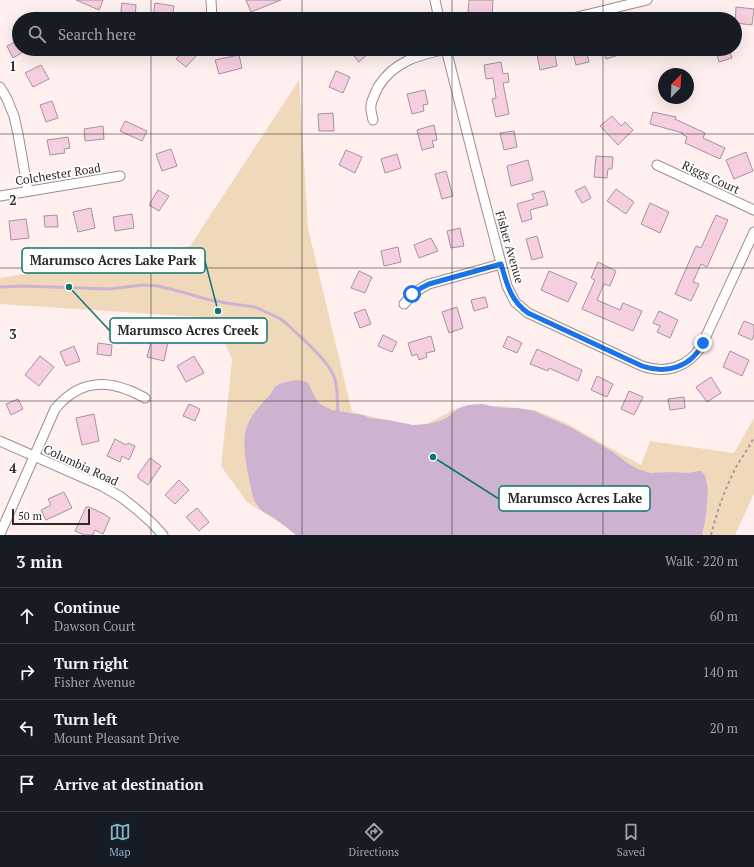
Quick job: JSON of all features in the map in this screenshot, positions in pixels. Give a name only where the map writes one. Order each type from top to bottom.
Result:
[{"type":"street","points":[[211,0],[212,12]]},
{"type":"street","points":[[435,0],[438,12]]},
{"type":"street","points":[[598,12],[647,0]]},
{"type":"street","points":[[373,120],[371,105],[375,93],[382,82],[390,72],[412,58],[419,56]]},
{"type":"street","name":"Fisher Avenue","points":[[448,56],[507,286],[519,306],[532,316],[642,366],[661,370],[676,368],[687,362],[701,347],[754,232]]},
{"type":"street","points":[[0,87],[14,116],[28,191]]},
{"type":"street","name":"Riggs Court","points":[[657,165],[754,210]]},
{"type":"street","name":"Colchester Road","points":[[0,196],[120,176]]},
{"type":"street","points":[[404,304],[412,294],[429,284],[501,264]]},
{"type":"street","points":[[0,534],[55,409],[63,400],[82,387],[94,384],[114,386],[128,390],[145,398]]},
{"type":"street","name":"Columbia Road","points":[[0,441],[102,486],[121,497],[135,508],[163,535]]},
{"type":"path","points":[[711,535],[717,511],[725,489],[754,437]]},
{"type":"shaded area","points":[[299,80],[308,228],[352,412],[419,428],[457,408],[499,406],[535,410],[564,422],[641,465],[650,441],[734,453],[754,418],[754,494],[735,535],[299,535],[247,502],[221,466],[232,360],[215,318],[0,304],[0,278],[190,246]]},
{"type":"shaded area","points":[[299,380],[307,382],[317,401],[332,410],[413,425],[440,421],[448,417],[459,408],[468,405],[482,404],[495,407],[517,408],[534,411],[572,428],[613,452],[638,469],[651,473],[687,473],[701,471],[705,475],[708,489],[706,516],[702,535],[296,535],[263,511],[255,502],[248,473],[244,444],[246,430],[250,420],[275,387],[289,381]]},
{"type":"building","points":[[76,0],[103,0],[99,10]]},
{"type":"building","points":[[246,0],[281,0],[251,12]]},
{"type":"building","points":[[469,0],[493,0],[492,12],[468,12]]},
{"type":"building","points":[[122,3],[136,5],[136,12],[121,12]]},
{"type":"building","points":[[155,3],[174,6],[173,12],[154,12]]},
{"type":"building","points":[[736,7],[754,9],[752,25],[742,24],[742,12],[736,12]]},
{"type":"building","points":[[12,44],[12,56],[7,46]]},
{"type":"building","points":[[179,56],[196,56],[186,67],[176,59]]},
{"type":"building","points":[[239,56],[242,68],[219,74],[215,60]]},
{"type":"building","points":[[354,56],[365,56],[359,62]]},
{"type":"building","points":[[537,56],[555,56],[557,66],[540,70]]},
{"type":"building","points":[[574,56],[588,56],[589,62],[576,65]]},
{"type":"building","points":[[605,56],[616,56],[606,59]]},
{"type":"building","points":[[717,56],[731,56],[732,58],[719,62]]},
{"type":"building","points":[[501,62],[503,74],[508,73],[509,82],[503,83],[509,114],[496,117],[492,99],[496,98],[493,78],[486,79],[484,65]]},
{"type":"building","points":[[41,65],[49,79],[33,87],[25,73]]},
{"type":"building","points":[[336,71],[350,77],[343,93],[329,87]]},
{"type":"building","points":[[425,90],[428,104],[423,105],[424,111],[412,114],[407,94]]},
{"type":"building","points":[[52,101],[58,118],[46,122],[40,105]]},
{"type":"building","points":[[653,112],[676,117],[675,119],[705,133],[703,138],[725,148],[720,159],[685,143],[687,137],[682,134],[683,133],[650,124]]},
{"type":"building","points":[[333,113],[334,131],[319,131],[318,114]]},
{"type":"building","points":[[612,116],[621,126],[625,122],[633,130],[618,145],[600,126]]},
{"type":"building","points":[[125,121],[147,131],[142,141],[120,131]]},
{"type":"building","points":[[434,125],[437,140],[432,141],[434,147],[422,150],[417,130]]},
{"type":"building","points":[[103,126],[104,139],[85,141],[84,129]]},
{"type":"building","points":[[514,131],[517,147],[504,150],[500,133]]},
{"type":"building","points":[[68,137],[70,148],[64,149],[65,153],[50,155],[47,140]]},
{"type":"building","points":[[171,149],[177,166],[162,171],[156,154]]},
{"type":"building","points":[[346,150],[362,157],[355,173],[339,165]]},
{"type":"building","points":[[746,152],[753,171],[734,179],[726,160]]},
{"type":"building","points":[[397,154],[401,168],[385,173],[381,159]]},
{"type":"building","points":[[596,156],[613,157],[612,169],[608,169],[607,178],[594,177]]},
{"type":"building","points":[[528,160],[533,180],[511,186],[507,166]]},
{"type":"building","points":[[446,171],[453,196],[442,199],[435,174]]},
{"type":"building","points":[[585,186],[591,198],[582,203],[575,191]]},
{"type":"building","points":[[616,189],[634,202],[626,214],[607,201]]},
{"type":"building","points":[[158,190],[169,196],[159,211],[149,205]]},
{"type":"building","points":[[544,191],[548,205],[530,210],[532,219],[522,222],[517,204],[534,199],[532,194]]},
{"type":"building","points":[[650,203],[669,212],[660,233],[641,224]]},
{"type":"building","points":[[91,208],[95,228],[78,232],[73,212]]},
{"type":"building","points":[[132,214],[134,228],[115,231],[113,217]]},
{"type":"building","points":[[57,215],[58,227],[45,227],[44,216]]},
{"type":"building","points":[[716,215],[728,220],[707,267],[701,264],[693,282],[699,284],[691,301],[675,294],[696,246],[701,248]]},
{"type":"building","points":[[26,219],[29,238],[11,240],[9,221]]},
{"type":"building","points":[[460,228],[464,246],[451,248],[447,231]]},
{"type":"building","points":[[537,236],[543,257],[532,260],[526,239]]},
{"type":"building","points":[[431,238],[438,251],[419,258],[414,245]]},
{"type":"building","points":[[398,247],[401,262],[384,266],[381,251]]},
{"type":"building","points":[[598,262],[616,271],[610,286],[604,284],[597,300],[620,310],[623,303],[642,311],[633,331],[582,309],[595,280],[591,278]]},
{"type":"building","points":[[359,271],[372,277],[365,293],[351,288]]},
{"type":"building","points":[[549,271],[577,283],[568,302],[541,290]]},
{"type":"building","points":[[485,297],[488,307],[474,311],[471,300]]},
{"type":"building","points":[[457,307],[463,328],[449,333],[442,312]]},
{"type":"building","points":[[365,309],[371,324],[360,328],[354,313]]},
{"type":"building","points":[[659,311],[678,320],[670,338],[657,332],[660,326],[653,323]]},
{"type":"building","points":[[744,321],[754,325],[754,335],[752,340],[738,334]]},
{"type":"building","points":[[153,334],[169,337],[164,361],[147,357]]},
{"type":"building","points":[[383,335],[397,342],[392,352],[378,346]]},
{"type":"building","points":[[431,336],[435,351],[426,353],[427,357],[419,360],[417,354],[412,356],[408,343]]},
{"type":"building","points":[[508,336],[522,343],[517,353],[503,347]]},
{"type":"building","points":[[98,343],[112,345],[111,356],[97,354]]},
{"type":"building","points":[[74,346],[80,361],[66,366],[60,352]]},
{"type":"building","points":[[537,349],[582,370],[578,381],[549,368],[548,371],[530,364]]},
{"type":"building","points":[[730,351],[749,360],[742,376],[723,367]]},
{"type":"building","points":[[40,356],[54,367],[39,386],[25,375]]},
{"type":"building","points":[[194,356],[204,373],[186,382],[177,366]]},
{"type":"building","points":[[597,376],[613,384],[607,397],[591,390]]},
{"type":"building","points":[[711,377],[721,393],[707,402],[696,387]]},
{"type":"building","points":[[629,391],[643,397],[634,415],[621,409]]},
{"type":"building","points":[[684,397],[685,408],[670,410],[668,399]]},
{"type":"building","points":[[18,399],[23,409],[11,415],[6,404]]},
{"type":"building","points":[[189,404],[200,409],[195,421],[183,416]]},
{"type":"building","points":[[94,414],[99,441],[82,445],[76,418]]},
{"type":"building","points":[[115,439],[126,445],[128,443],[135,446],[129,460],[122,456],[120,462],[107,456]]},
{"type":"building","points":[[150,458],[161,466],[148,485],[138,478],[138,475]]},
{"type":"building","points":[[179,480],[189,490],[175,504],[165,495]]},
{"type":"building","points":[[64,492],[72,508],[46,520],[41,510],[51,505],[48,499]]},
{"type":"building","points":[[86,507],[89,507],[110,518],[103,534],[95,530],[93,535],[84,535],[75,531]]},
{"type":"building","points":[[197,508],[209,522],[199,531],[186,517]]},
{"type":"waterway","points":[[0,287],[23,286],[109,289],[143,285],[158,286],[206,299],[255,307],[279,318],[286,323],[327,364],[336,383],[338,413]]},
{"type":"place","name":"Marumsco Acres Creek","points":[[69,287]]},
{"type":"place","name":"Marumsco Acres Lake Park","points":[[218,311]]},
{"type":"place","name":"Marumsco Acres Lake","points":[[433,457]]},
{"type":"route","points":[[412,294],[429,284],[501,264],[507,286],[515,302],[532,316],[642,366],[661,370],[676,368],[694,356],[703,343]]}]
